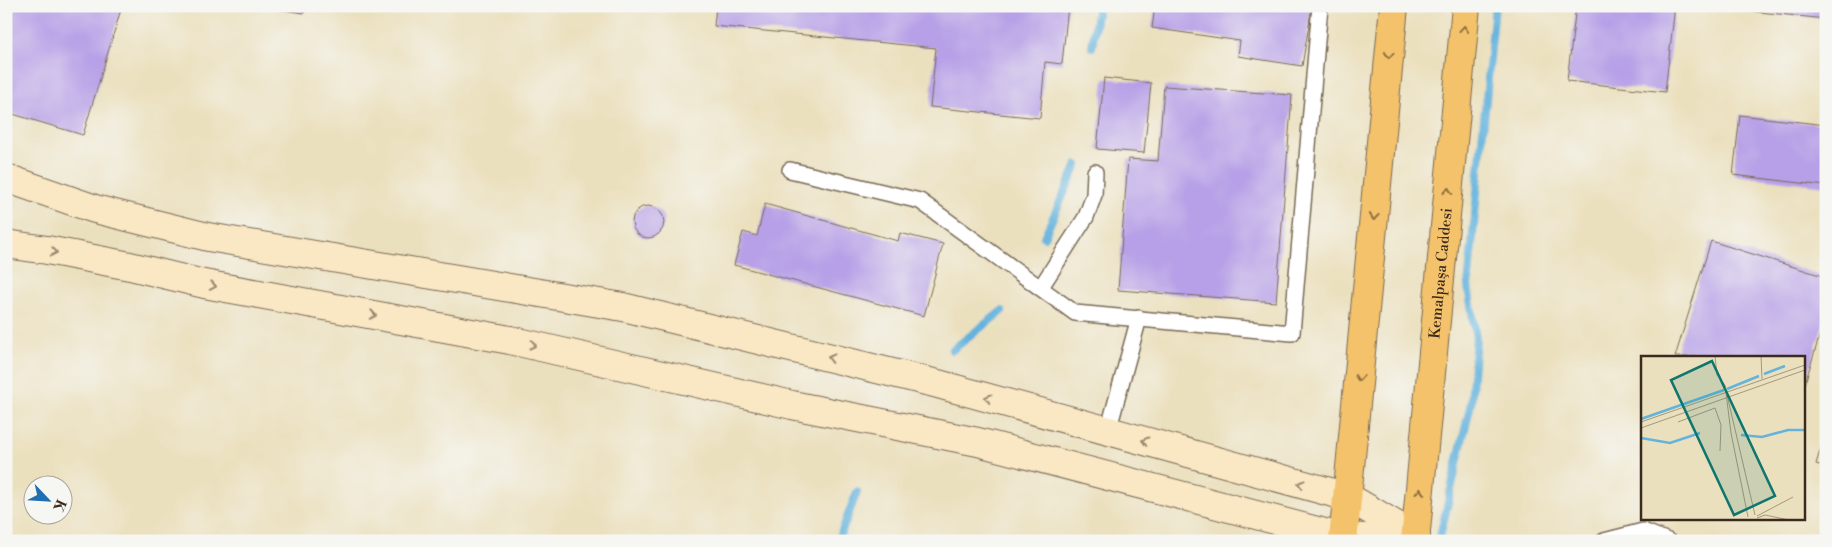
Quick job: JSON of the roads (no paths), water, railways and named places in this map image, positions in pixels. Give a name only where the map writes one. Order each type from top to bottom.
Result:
[{"type":"main road","points":[[1344,539],[1394,6]]},
{"type":"main road","name":"Kemalpaşa Caddesi","points":[[1419,539],[1466,6]]},
{"type":"street","points":[[6,178],[95,209],[208,236],[623,307],[938,384],[1348,497],[1419,539]]},
{"type":"street","points":[[6,244],[130,266],[204,284],[510,340],[792,405],[978,442],[1344,539],[1419,539]]},
{"type":"lane","points":[[790,170],[920,201],[1075,312],[1292,333],[1320,6]]},
{"type":"lane","points":[[1041,287],[1086,217],[1094,195],[1095,172]]},
{"type":"lane","points":[[1108,431],[1139,318]]},
{"type":"lane","points":[[1604,541],[1643,531],[1668,541]]},
{"type":"waterway","points":[[1092,47],[1098,6]]},
{"type":"waterway","points":[[1439,541],[1471,403],[1476,338],[1468,286],[1495,6]]},
{"type":"waterway","points":[[1044,237],[1077,165]]},
{"type":"waterway","points":[[952,350],[1002,311]]},
{"type":"waterway","points":[[838,541],[857,492]]}]
